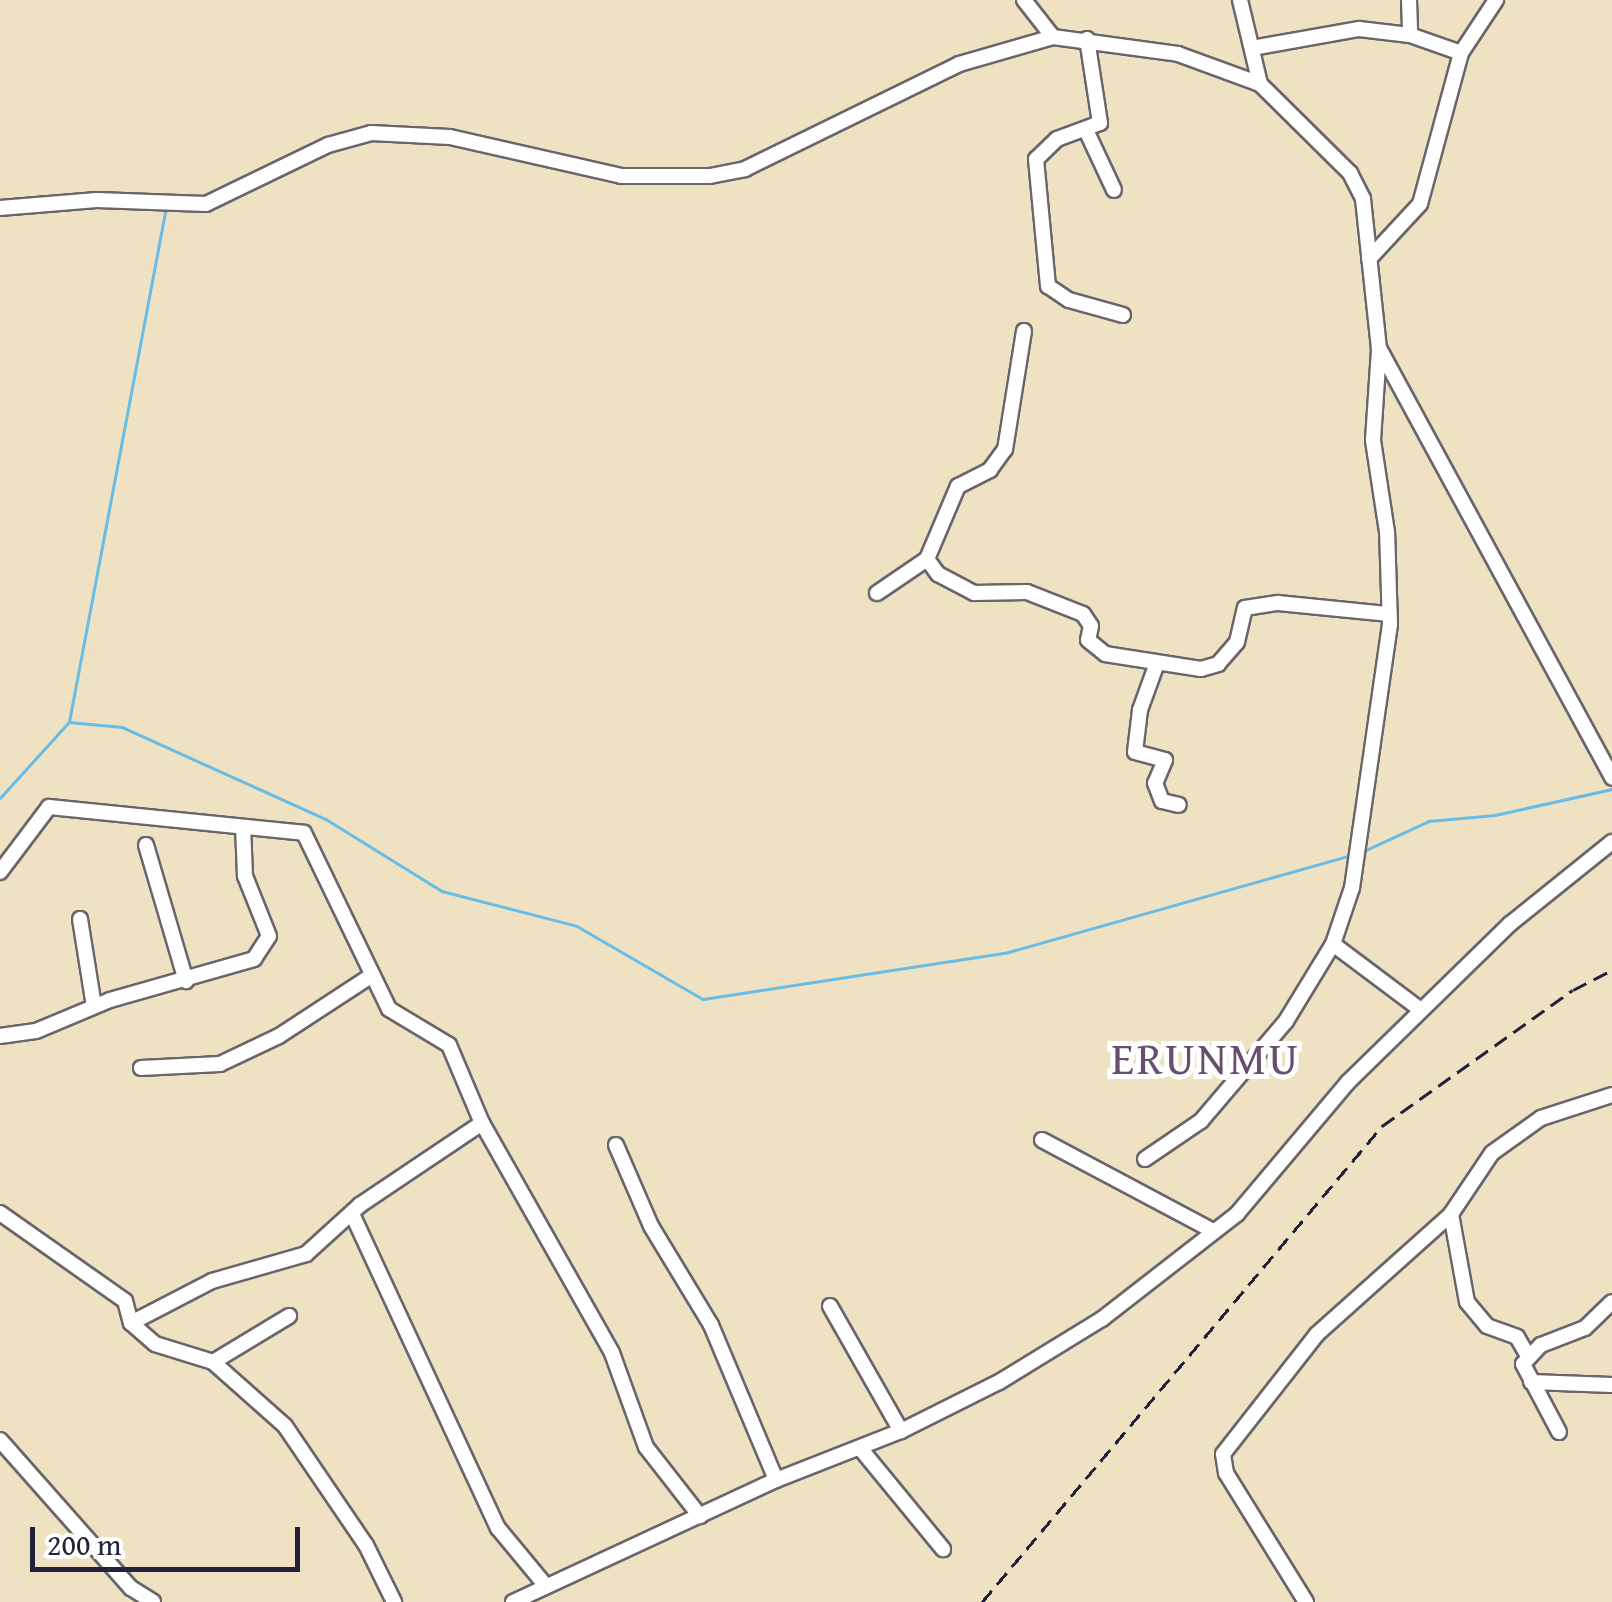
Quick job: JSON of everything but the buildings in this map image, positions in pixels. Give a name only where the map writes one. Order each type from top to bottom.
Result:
[{"type":"street","points":[[1024,0],[1053,37]]},
{"type":"street","points":[[1240,0],[1260,84]]},
{"type":"street","points":[[1409,0],[1410,35]]},
{"type":"street","points":[[1370,259],[1420,204],[1461,54],[1496,0]]},
{"type":"street","points":[[1252,48],[1359,29],[1410,35],[1461,54]]},
{"type":"street","points":[[0,208],[97,200],[206,204],[328,144],[371,134],[450,138],[620,176],[710,176],[745,169],[974,58],[1053,37],[1178,54],[1260,84],[1350,173],[1363,199],[1380,348],[1372,440],[1387,532],[1389,614],[1352,888],[1332,944],[1264,1048],[1201,1121],[1145,1160]]},
{"type":"street","points":[[1087,39],[1103,111],[1100,124],[1057,139],[1036,159],[1048,286],[1069,300],[1123,315]]},
{"type":"street","points":[[1086,130],[1114,190]]},
{"type":"street","points":[[876,592],[927,559],[958,486],[990,470],[1005,449],[1024,330]]},
{"type":"street","points":[[1380,348],[1612,778]]},
{"type":"street","points":[[927,559],[938,574],[974,593],[1013,590],[1062,604],[1083,614],[1091,626],[1088,640],[1105,654],[1157,664],[1218,664],[1237,642],[1245,608],[1278,603],[1389,614]]},
{"type":"street","points":[[1157,664],[1140,710],[1135,752],[1166,760],[1155,783],[1162,801],[1179,805]]},
{"type":"street","points":[[0,872],[50,808],[304,833],[389,1010],[449,1046],[482,1123],[612,1353],[646,1446],[700,1516]]},
{"type":"street","points":[[0,1036],[36,1031],[94,1006],[232,970],[266,948],[268,936],[245,876],[243,827]]},
{"type":"street","points":[[512,1602],[776,1480],[901,1431],[999,1382],[1102,1318],[1211,1230],[1237,1214],[1296,1138],[1421,1010],[1510,924],[1612,842]]},
{"type":"street","points":[[146,845],[186,981]]},
{"type":"street","points":[[80,919],[94,1006]]},
{"type":"street","points":[[1332,944],[1421,1010]]},
{"type":"street","points":[[142,1068],[220,1064],[279,1036],[370,977]]},
{"type":"street","points":[[1306,1602],[1226,1473],[1223,1454],[1317,1334],[1451,1214],[1482,1166],[1512,1135],[1558,1110],[1612,1096]]},
{"type":"street","points":[[132,1324],[212,1281],[306,1254],[353,1216],[360,1205],[482,1123]]},
{"type":"street","points":[[1042,1140],[1211,1230]]},
{"type":"street","points":[[616,1145],[650,1226],[711,1325],[776,1480]]},
{"type":"street","points":[[0,1213],[125,1302],[132,1324],[155,1344],[213,1362],[285,1426],[366,1545],[394,1602]]},
{"type":"street","points":[[1451,1214],[1467,1302],[1486,1326],[1517,1337],[1528,1356]]},
{"type":"street","points":[[353,1216],[498,1528],[546,1586]]},
{"type":"street","points":[[1559,1432],[1523,1364],[1528,1356],[1585,1328],[1612,1302]]},
{"type":"street","points":[[830,1306],[901,1431]]},
{"type":"street","points":[[213,1362],[288,1316]]},
{"type":"street","points":[[1531,1382],[1612,1385]]},
{"type":"street","points":[[0,1440],[131,1588],[153,1602]]},
{"type":"street","points":[[860,1448],[943,1549]]},
{"type":"waterway","points":[[0,798],[69,722],[166,207]]},
{"type":"waterway","points":[[69,722],[122,727],[326,819],[442,891],[577,926],[703,999],[1005,953],[1351,855]]},
{"type":"waterway","points":[[1364,851],[1429,821],[1495,815],[1612,789]]},
{"type":"railway","points":[[982,1602],[1382,1126],[1573,990],[1612,970]]},
{"type":"district","name":"ERUNMU","points":[[1206,1058]]}]
